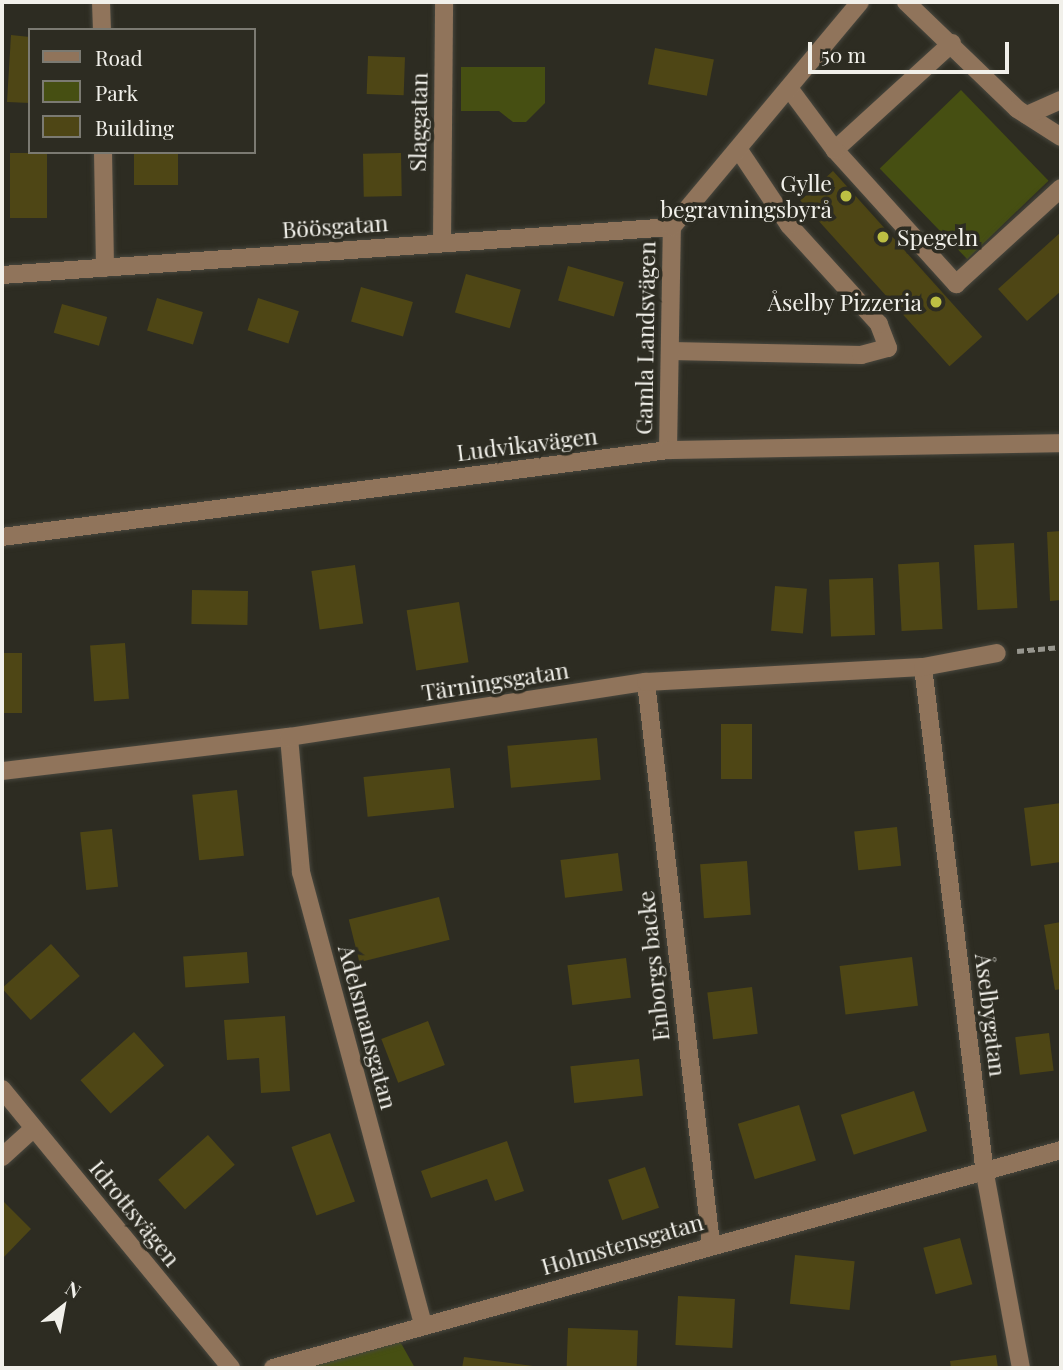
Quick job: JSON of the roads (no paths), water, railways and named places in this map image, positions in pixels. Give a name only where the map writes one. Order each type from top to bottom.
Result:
[{"type":"street","points":[[102,2],[102,28]]},
{"type":"street","name":"Slaggatan","points":[[442,242],[444,2]]},
{"type":"street","name":"Gamla Landsvägen","points":[[668,450],[672,227],[860,2]]},
{"type":"street","points":[[910,5],[933,2]]},
{"type":"street","points":[[910,5],[1027,115],[1061,137]]},
{"type":"street","points":[[835,150],[951,43]]},
{"type":"street","points":[[789,88],[835,150],[956,284],[1061,188]]},
{"type":"street","points":[[1027,115],[1061,100]]},
{"type":"street","points":[[671,351],[861,355],[888,348],[879,324],[789,225],[739,150]]},
{"type":"street","points":[[103,154],[105,268]]},
{"type":"street","name":"Böösgatan","points":[[2,275],[672,227]]},
{"type":"street","name":"Ludvikavägen","points":[[2,537],[668,450],[1061,443]]},
{"type":"street","name":"Tärningsgatan","points":[[2,771],[289,737],[646,682],[923,667],[997,653]]},
{"type":"street","name":"Åselbygatan","points":[[923,667],[985,1174],[1021,1368]]},
{"type":"street","name":"Enborgs backe","points":[[646,682],[711,1244]]},
{"type":"street","name":"Adelsmansgatan","points":[[289,737],[301,872],[423,1325]]},
{"type":"street","name":"Idrottsvägen","points":[[2,1089],[231,1368]]},
{"type":"street","points":[[2,1157],[34,1128]]},
{"type":"street","name":"Holmstensgatan","points":[[273,1368],[711,1244],[985,1174],[1061,1150]]},
{"type":"place","name":"Gylle begravningsbyrå","points":[[846,196]]},
{"type":"place","name":"Spegeln","points":[[883,237]]},
{"type":"place","name":"Åselby Pizzeria","points":[[936,302]]}]
